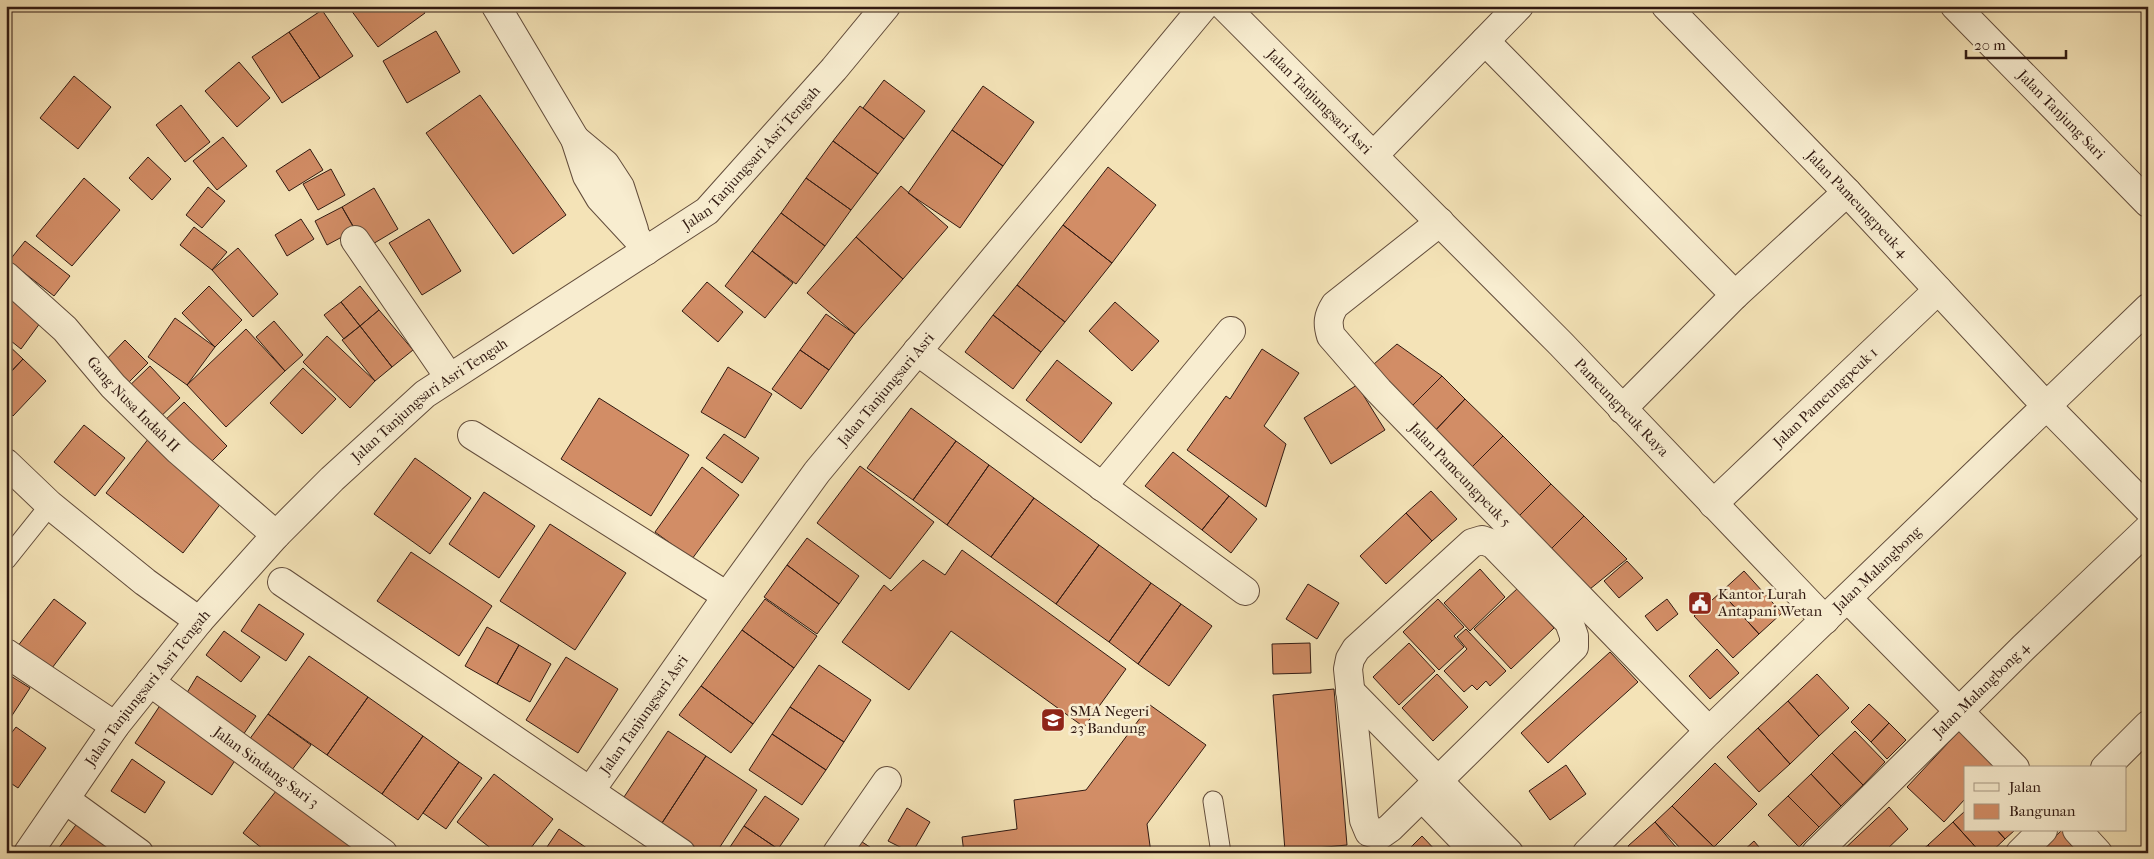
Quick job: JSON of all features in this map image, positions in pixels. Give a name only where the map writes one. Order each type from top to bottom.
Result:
[{"type":"street","points":[[496,6],[576,139],[587,176],[600,198],[641,244]]},
{"type":"street","name":"Jalan Tanjungsari Asri Tengah","points":[[28,853],[115,726],[271,531],[425,394],[641,244],[707,211],[834,69],[886,6]]},
{"type":"street","name":"Jalan Tanjungsari Asri","points":[[591,790],[727,596],[817,472],[1204,6]]},
{"type":"street","name":"Jalan Tanjungsari Asri","points":[[1224,6],[1415,197]]},
{"type":"street","points":[[1374,156],[1519,6]]},
{"type":"street","name":"Jalan Pameungpeuk 4","points":[[1666,6],[1846,192],[2045,405],[2148,509]]},
{"type":"street","name":"Jalan Tanjung Sari","points":[[1955,6],[2148,202]]},
{"type":"street","points":[[1485,41],[1735,294]]},
{"type":"street","points":[[1622,408],[1735,294],[1846,192]]},
{"type":"street","name":"Pameungpeuk Raya","points":[[1415,197],[1622,408],[1825,620]]},
{"type":"street","name":"Jalan Pameungpeuk 5","points":[[1440,222],[1335,305],[1330,313],[1327,324],[1331,336],[1379,391],[1710,731]]},
{"type":"street","points":[[356,240],[449,377]]},
{"type":"street","name":"Gang Nusa Indah II","points":[[7,277],[65,329],[114,386],[179,451],[271,531]]},
{"type":"street","name":"Jalan Pameungpeuk 1","points":[[1713,504],[1938,290]]},
{"type":"street","name":"Jalan Malangbong","points":[[1587,853],[2045,405],[2148,308]]},
{"type":"street","points":[[1102,487],[1231,331]]},
{"type":"street","points":[[917,351],[1245,591]]},
{"type":"street","points":[[472,435],[727,596]]},
{"type":"street","points":[[6,463],[50,505],[145,582],[199,621]]},
{"type":"street","name":"Jalan Malangbong 4","points":[[1816,853],[2148,529]]},
{"type":"street","points":[[1482,540],[1493,544],[1569,622],[1574,636],[1574,647],[1431,789],[1380,835],[1369,832],[1364,820],[1348,669],[1350,659],[1356,649],[1472,542],[1482,540]]},
{"type":"street","points":[[282,582],[591,790],[672,850]]},
{"type":"street","points":[[1848,599],[2013,766]]},
{"type":"street","points":[[6,653],[115,726]]},
{"type":"street","name":"Jalan Sindang Sari 3","points":[[150,682],[383,853]]},
{"type":"street","points":[[1350,691],[1431,789],[1476,853]]},
{"type":"street","points":[[2107,766],[2148,725]]},
{"type":"street","points":[[837,853],[887,780]]},
{"type":"street","points":[[1431,789],[1509,853]]},
{"type":"street","points":[[66,800],[139,853]]},
{"type":"street","points":[[2020,853],[2041,832]]},
{"type":"street","points":[[2079,832],[2098,853]]},
{"type":"lane","points":[[6,560],[50,505]]},
{"type":"lane","points":[[1213,801],[1221,853]]},
{"type":"building","points":[[348,6],[421,6],[425,13],[378,47]]},
{"type":"building","points":[[322,10],[353,56],[320,78],[289,32]]},
{"type":"building","points":[[436,31],[460,72],[407,103],[383,61]]},
{"type":"building","points":[[289,32],[320,78],[282,103],[252,57]]},
{"type":"building","points":[[239,62],[270,98],[237,127],[205,91]]},
{"type":"building","points":[[74,76],[111,107],[78,149],[40,118]]},
{"type":"building","points":[[884,80],[925,111],[904,139],[863,108]]},
{"type":"building","points":[[983,86],[1034,122],[1003,166],[952,130]]},
{"type":"building","points":[[480,95],[566,215],[513,254],[426,133]]},
{"type":"building","points":[[181,105],[210,142],[185,162],[156,125]]},
{"type":"building","points":[[860,106],[904,139],[878,174],[833,141]]},
{"type":"building","points":[[952,130],[1003,166],[960,228],[908,193]]},
{"type":"building","points":[[223,137],[247,166],[217,190],[193,161]]},
{"type":"building","points":[[833,141],[878,174],[851,210],[806,178]]},
{"type":"building","points":[[310,149],[323,170],[289,191],[276,171]]},
{"type":"building","points":[[148,157],[171,179],[152,200],[129,178]]},
{"type":"building","points":[[1108,167],[1156,205],[1112,263],[1063,225]]},
{"type":"building","points":[[331,169],[345,195],[318,210],[303,184]]},
{"type":"building","points":[[84,178],[120,210],[72,266],[36,236]]},
{"type":"building","points":[[806,178],[851,210],[825,246],[781,213]]},
{"type":"building","points":[[901,186],[948,227],[903,279],[856,237]]},
{"type":"building","points":[[208,187],[225,201],[202,228],[186,215]]},
{"type":"building","points":[[374,188],[398,229],[366,248],[342,207]]},
{"type":"building","points":[[342,207],[355,230],[327,245],[315,221]]},
{"type":"building","points":[[781,213],[825,246],[796,284],[752,251]]},
{"type":"building","points":[[301,219],[314,239],[287,256],[275,235]]},
{"type":"building","points":[[429,219],[461,271],[422,295],[389,243]]},
{"type":"building","points":[[1063,225],[1112,263],[1065,322],[1017,285]]},
{"type":"building","points":[[194,227],[227,252],[212,270],[180,245]]},
{"type":"building","points":[[856,237],[903,279],[855,334],[807,293]]},
{"type":"building","points":[[25,241],[70,276],[54,296],[9,261]]},
{"type":"building","points":[[238,248],[278,294],[253,317],[212,270]]},
{"type":"building","points":[[752,251],[793,283],[765,318],[725,286]]},
{"type":"building","points":[[707,282],[743,312],[718,342],[682,311]]},
{"type":"building","points":[[6,284],[46,315],[21,349],[6,337]]},
{"type":"building","points":[[1017,285],[1065,322],[1041,352],[993,315]]},
{"type":"building","points":[[209,286],[242,320],[215,347],[182,313]]},
{"type":"building","points":[[360,286],[379,310],[360,326],[341,302]]},
{"type":"building","points":[[341,302],[360,326],[344,339],[324,315]]},
{"type":"building","points":[[1115,302],[1159,341],[1132,371],[1089,331]]},
{"type":"building","points":[[379,310],[413,350],[392,367],[360,326]]},
{"type":"building","points":[[826,314],[855,334],[829,370],[800,350]]},
{"type":"building","points":[[993,315],[1041,352],[1013,389],[965,352]]},
{"type":"building","points":[[175,318],[215,347],[187,385],[148,357]]},
{"type":"building","points":[[274,321],[303,355],[285,371],[256,337]]},
{"type":"building","points":[[360,326],[392,367],[375,381],[342,340]]},
{"type":"building","points":[[246,329],[285,371],[226,427],[187,385]]},
{"type":"building","points":[[327,336],[375,381],[350,408],[303,362]]},
{"type":"building","points":[[125,340],[148,363],[123,388],[101,365]]},
{"type":"building","points":[[6,343],[23,359],[6,377]]},
{"type":"building","points":[[1397,344],[1442,376],[1408,410],[1374,364]]},
{"type":"building","points":[[1262,349],[1299,373],[1264,426],[1286,444],[1266,507],[1187,450],[1226,396],[1230,399]]},
{"type":"building","points":[[800,350],[829,370],[801,409],[772,389]]},
{"type":"building","points":[[23,359],[46,381],[13,416],[6,409],[6,377]]},
{"type":"building","points":[[1057,360],[1112,403],[1081,443],[1026,400]]},
{"type":"building","points":[[150,366],[180,398],[154,423],[124,391]]},
{"type":"building","points":[[728,367],[772,394],[745,438],[701,412]]},
{"type":"building","points":[[303,368],[336,399],[302,434],[270,403]]},
{"type":"building","points":[[1442,376],[1465,399],[1432,434],[1408,410]]},
{"type":"building","points":[[1357,385],[1385,430],[1331,464],[1304,418]]},
{"type":"building","points":[[599,398],[689,455],[651,516],[561,459]]},
{"type":"building","points":[[1465,399],[1503,436],[1469,470],[1432,434]]},
{"type":"building","points":[[184,402],[227,446],[206,467],[162,423]]},
{"type":"building","points":[[911,408],[956,441],[913,500],[867,468]]},
{"type":"building","points":[[84,425],[125,458],[95,496],[54,462]]},
{"type":"building","points":[[724,434],[759,458],[742,483],[706,458]]},
{"type":"building","points":[[1503,436],[1551,484],[1517,518],[1469,470]]},
{"type":"building","points":[[149,438],[225,498],[183,553],[106,493]]},
{"type":"building","points":[[956,441],[989,465],[947,525],[913,500]]},
{"type":"building","points":[[1173,452],[1229,496],[1202,530],[1145,486]]},
{"type":"building","points":[[415,458],[471,498],[430,554],[374,514]]},
{"type":"building","points":[[989,465],[1034,498],[991,557],[947,525]]},
{"type":"building","points":[[860,466],[934,522],[890,579],[817,523]]},
{"type":"building","points":[[702,467],[739,495],[692,559],[655,532]]},
{"type":"building","points":[[1551,484],[1584,516],[1550,550],[1517,518]]},
{"type":"building","points":[[1431,491],[1457,519],[1432,541],[1406,513]]},
{"type":"building","points":[[484,492],[535,526],[499,578],[449,544]]},
{"type":"building","points":[[1229,496],[1257,519],[1231,553],[1202,530]]},
{"type":"building","points":[[1034,498],[1099,545],[1056,604],[991,557]]},
{"type":"building","points":[[1406,513],[1432,541],[1386,584],[1360,556]]},
{"type":"building","points":[[1584,516],[1627,559],[1590,589],[1550,550]]},
{"type":"building","points":[[550,524],[626,573],[575,650],[500,601]]},
{"type":"building","points":[[807,538],[859,576],[839,604],[787,565]]},
{"type":"building","points":[[1099,545],[1151,583],[1109,642],[1056,604]]},
{"type":"building","points":[[962,550],[1126,669],[1084,727],[951,631],[909,690],[842,642],[884,585],[891,591],[923,560],[945,575]]},
{"type":"building","points":[[411,552],[492,606],[459,656],[377,601]]},
{"type":"building","points":[[1627,561],[1643,578],[1619,598],[1604,581]]},
{"type":"building","points":[[787,565],[839,604],[817,634],[764,597]]},
{"type":"building","points":[[1480,569],[1505,597],[1470,631],[1444,603]]},
{"type":"building","points":[[1744,571],[1782,613],[1759,634],[1721,592]]},
{"type":"building","points":[[1151,583],[1181,604],[1138,664],[1109,642]]},
{"type":"building","points":[[1308,584],[1339,603],[1317,639],[1286,619]]},
{"type":"building","points":[[1518,588],[1554,628],[1511,669],[1474,629]]},
{"type":"building","points":[[1721,592],[1759,634],[1733,658],[1694,616]]},
{"type":"building","points":[[54,599],[86,623],[46,676],[14,651]]},
{"type":"building","points":[[765,599],[817,636],[794,668],[742,630]]},
{"type":"building","points":[[1438,599],[1464,627],[1454,636],[1464,647],[1439,670],[1403,632]]},
{"type":"building","points":[[1667,599],[1678,614],[1657,631],[1645,616]]},
{"type":"building","points":[[259,604],[304,634],[286,661],[241,631]]},
{"type":"building","points":[[1181,604],[1212,626],[1169,686],[1138,664]]},
{"type":"building","points":[[487,627],[519,645],[497,684],[465,666]]},
{"type":"building","points":[[1466,629],[1506,671],[1490,686],[1486,681],[1477,690],[1472,685],[1464,692],[1444,671],[1467,649],[1457,637]]},
{"type":"building","points":[[742,630],[794,668],[753,724],[701,686]]},
{"type":"building","points":[[224,631],[260,657],[241,682],[206,655]]},
{"type":"building","points":[[1310,643],[1311,673],[1273,674],[1272,644]]},
{"type":"building","points":[[1409,643],[1435,671],[1399,705],[1373,677]]},
{"type":"building","points":[[519,645],[551,664],[530,702],[497,684]]},
{"type":"building","points":[[1717,649],[1739,673],[1710,699],[1689,676]]},
{"type":"building","points":[[1610,652],[1638,682],[1548,763],[1521,733]]},
{"type":"building","points":[[309,656],[368,697],[327,755],[268,714]]},
{"type":"building","points":[[566,657],[618,689],[578,753],[526,720]]},
{"type":"building","points":[[819,665],[871,700],[844,742],[790,707]]},
{"type":"building","points":[[6,673],[30,688],[11,717],[6,714]]},
{"type":"building","points":[[1437,674],[1468,707],[1433,741],[1402,708]]},
{"type":"building","points":[[1817,674],[1849,708],[1819,736],[1788,701]]},
{"type":"building","points":[[197,676],[256,716],[243,735],[185,696]]},
{"type":"building","points":[[701,686],[753,724],[731,753],[679,715]]},
{"type":"building","points":[[1334,689],[1347,845],[1285,851],[1273,695]]},
{"type":"building","points":[[368,697],[423,736],[382,794],[327,755]]},
{"type":"building","points":[[1788,701],[1819,736],[1790,764],[1758,728]]},
{"type":"building","points":[[161,704],[238,756],[212,795],[135,743]]},
{"type":"building","points":[[1869,704],[1889,723],[1871,742],[1851,722]]},
{"type":"building","points":[[1150,705],[1206,745],[1147,824],[1151,853],[964,853],[962,837],[1017,829],[1014,800],[1086,790]]},
{"type":"building","points":[[790,707],[844,742],[826,770],[772,734]]},
{"type":"building","points":[[268,714],[311,745],[288,775],[246,744]]},
{"type":"building","points":[[1889,723],[1906,740],[1887,759],[1871,742]]},
{"type":"building","points":[[16,727],[46,748],[18,788],[6,780],[6,740]]},
{"type":"building","points":[[1758,728],[1790,764],[1759,792],[1727,757]]},
{"type":"building","points":[[1961,729],[1998,764],[1996,766],[1964,766],[1964,800],[1944,822],[1907,787]]},
{"type":"building","points":[[668,731],[706,756],[660,826],[622,800]]},
{"type":"building","points":[[1855,731],[1885,762],[1863,785],[1832,753]]},
{"type":"building","points":[[772,734],[826,770],[802,805],[749,770]]},
{"type":"building","points":[[423,736],[459,762],[418,820],[382,794]]},
{"type":"building","points":[[1832,753],[1863,785],[1841,806],[1811,774]]},
{"type":"building","points":[[706,756],[757,790],[716,853],[701,853],[660,826]]},
{"type":"building","points":[[132,759],[165,782],[145,813],[111,791]]},
{"type":"building","points":[[459,762],[482,778],[446,829],[423,813]]},
{"type":"building","points":[[1715,763],[1757,804],[1714,847],[1672,806]]},
{"type":"building","points":[[1566,765],[1586,794],[1550,820],[1529,791]]},
{"type":"building","points":[[494,774],[553,819],[527,853],[497,853],[457,822]]},
{"type":"building","points":[[1811,774],[1841,806],[1819,827],[1788,796]]},
{"type":"building","points":[[280,786],[365,853],[268,853],[243,833]]},
{"type":"building","points":[[765,796],[799,819],[778,849],[744,826]]},
{"type":"building","points":[[1788,796],[1819,827],[1799,847],[1768,815]]},
{"type":"building","points":[[1672,806],[1714,847],[1708,853],[1685,853],[1655,822]]},
{"type":"building","points":[[1889,807],[1908,829],[1883,853],[1840,853]]},
{"type":"building","points":[[907,808],[930,822],[912,853],[888,841]]},
{"type":"building","points":[[1964,812],[1964,832],[1999,832],[2005,839],[1990,853],[1981,853],[1953,822]]},
{"type":"building","points":[[81,818],[128,853],[55,853]]},
{"type":"building","points":[[1655,822],[1679,853],[1633,853],[1628,846]]},
{"type":"building","points":[[1953,822],[1981,853],[1935,853],[1928,845]]},
{"type":"building","points":[[744,826],[778,849],[776,853],[738,853],[730,847]]},
{"type":"building","points":[[559,829],[594,853],[543,853]]},
{"type":"building","points":[[1999,832],[2013,832],[2005,839]]},
{"type":"building","points":[[2060,832],[2070,832],[2089,853],[2038,853]]},
{"type":"building","points":[[1422,836],[1438,853],[1405,853]]},
{"type":"building","points":[[856,838],[879,853],[847,853]]},
{"type":"building","points":[[1754,841],[1764,853],[1741,853]]},
{"type":"building","points":[[1928,845],[1935,853],[1919,853]]},
{"type":"place","name":"Kantor Lurah Antapani Wetan","points":[[1700,603]]},
{"type":"place","name":"SMA Negeri 23 Bandung","points":[[1053,720]]}]
